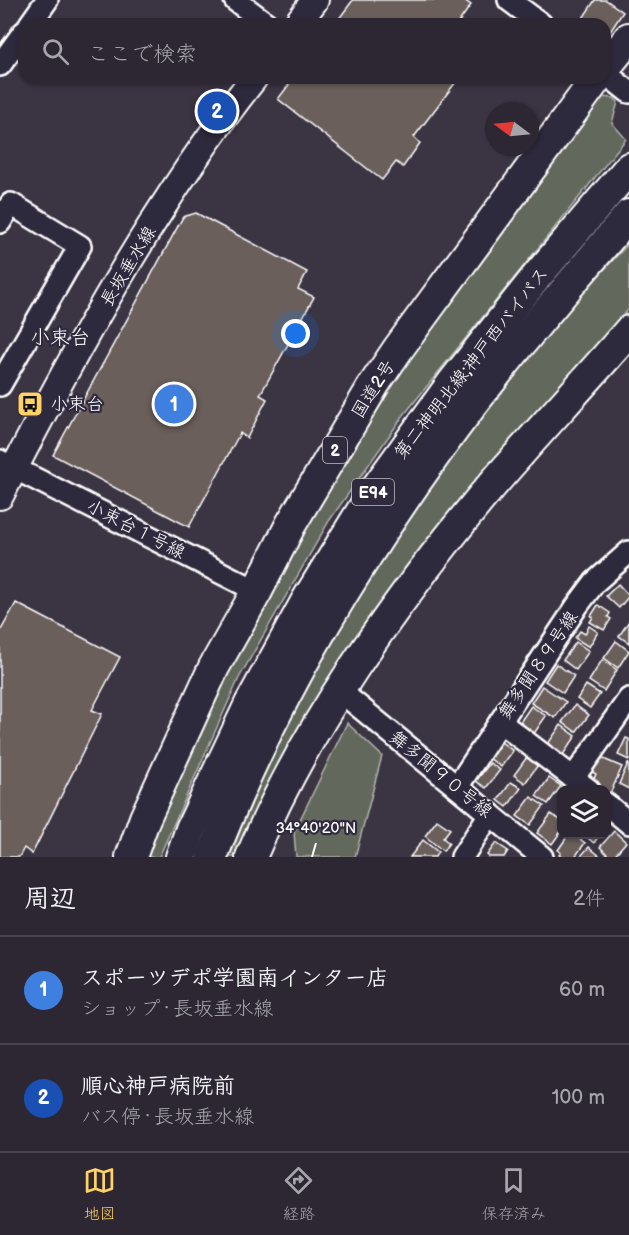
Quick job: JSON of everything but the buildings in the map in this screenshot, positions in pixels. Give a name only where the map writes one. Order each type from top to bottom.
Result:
[{"type":"highway","points":[[611,60],[629,38]]},
{"type":"highway","name":"国道2号","points":[[131,857],[145,818],[214,667],[257,591],[291,524],[381,375],[593,84]]},
{"type":"highway","name":"第二神明北線;神戸西バイパス","points":[[184,848],[250,704],[307,600],[374,491],[453,382],[538,274],[628,169]]},
{"type":"highway","name":"第二神明北線;神戸西バイパス","points":[[212,857],[223,827],[275,717],[337,606],[412,489],[475,401],[629,215]]},
{"type":"highway","points":[[560,296],[629,222]]},
{"type":"highway","points":[[251,857],[288,776],[340,691],[402,599],[482,497],[629,331]]},
{"type":"main road","points":[[302,18],[315,0]]},
{"type":"main road","name":"長坂垂水線","points":[[0,496],[7,464],[129,261],[190,168],[250,84]]},
{"type":"street","points":[[34,18],[47,0]]},
{"type":"street","points":[[235,0],[259,18]]},
{"type":"street","points":[[509,0],[533,18]]},
{"type":"street","points":[[0,64],[18,40]]},
{"type":"street","points":[[611,78],[627,91]]},
{"type":"street","points":[[0,222],[11,204],[80,246],[0,385]]},
{"type":"street","name":"小束台１号線","points":[[7,464],[257,591]]},
{"type":"street","name":"舞多聞８９号線","points":[[456,787],[577,606],[595,582],[629,552]]},
{"type":"street","name":"舞多聞９０号線","points":[[340,691],[542,857]]},
{"type":"street","points":[[500,722],[582,783],[629,699]]},
{"type":"street","points":[[611,808],[629,823]]},
{"type":"street","points":[[462,857],[490,814]]},
{"type":"green space","points":[[599,97],[614,98],[618,102],[612,123],[626,139],[403,416],[329,521],[239,678],[159,857],[143,857],[237,646],[408,355]]},
{"type":"green space","points":[[629,243],[629,309],[437,527],[348,651],[239,857],[227,857],[248,803],[317,665],[385,550],[466,434],[549,329]]},
{"type":"green space","points":[[347,723],[382,756],[355,857],[296,857],[294,832]]},
{"type":"place","name":"順心神戸病院前","points":[[217,111]]},
{"type":"place","name":"小束台","points":[[30,404]]},
{"type":"place","name":"スポーツデポ学園南インター店","points":[[174,404]]},
{"type":"district","name":"小束台","points":[[60,337]]}]
